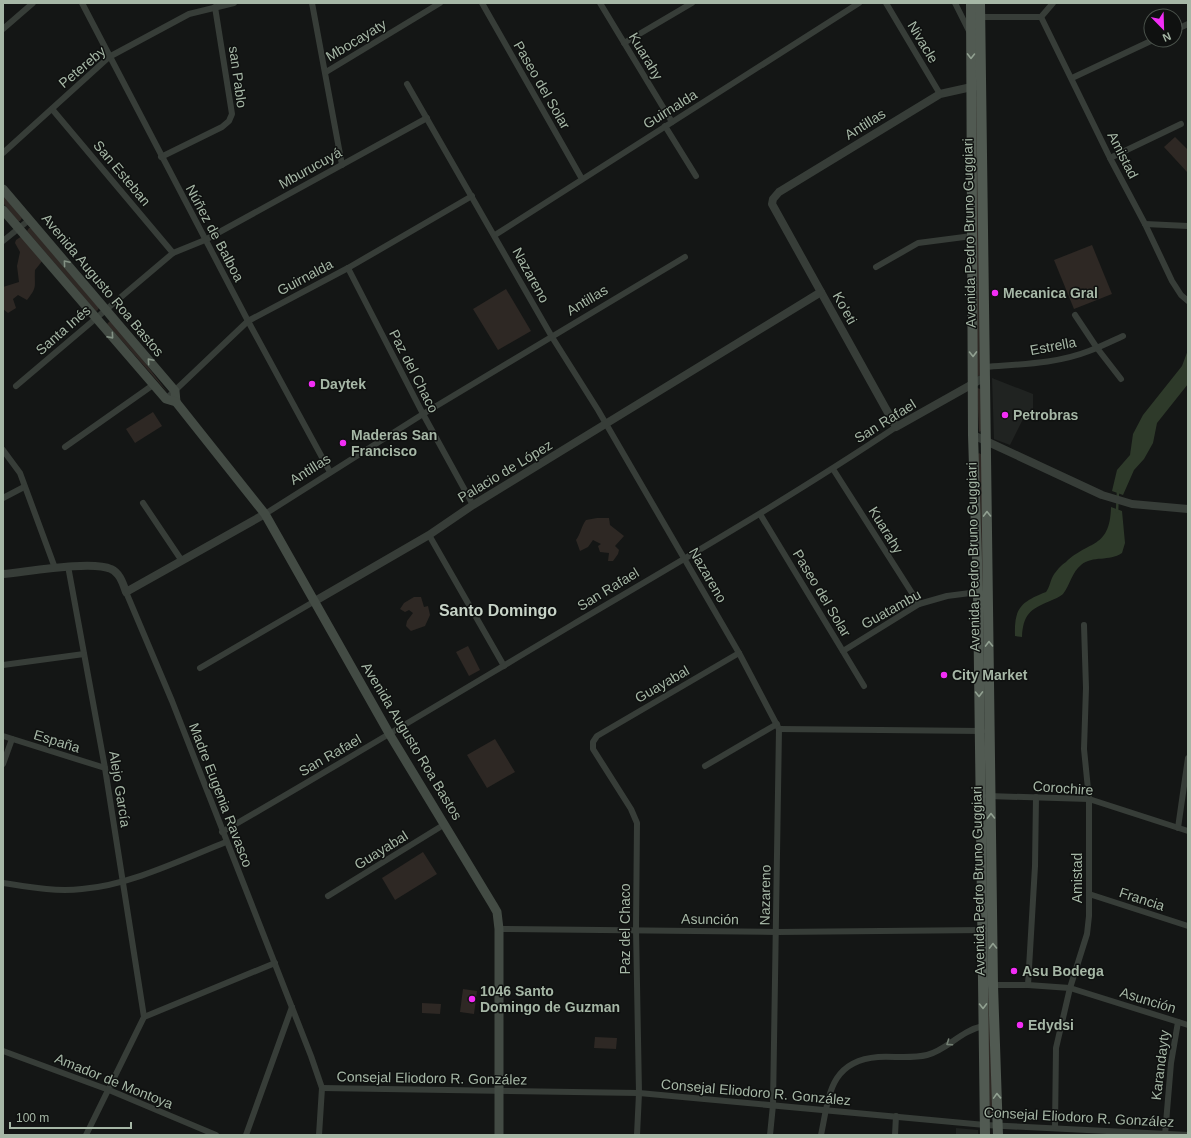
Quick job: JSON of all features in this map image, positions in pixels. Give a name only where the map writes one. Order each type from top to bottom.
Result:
[{"type":"main road","name":"Avenida Pedro Bruno Guggiari","points":[[971,3],[971,36],[976,86],[985,372],[992,930],[998,1130]]},
{"type":"main road","name":"Avenida Pedro Bruno Guggiari","points":[[980,3],[972,236],[972,383],[978,592],[985,1130]]},
{"type":"main road","name":"Avenida Augusto Roa Bastos","points":[[3,188],[176,391]]},
{"type":"main road","name":"Avenida Augusto Roa Bastos","points":[[3,210],[166,399]]},
{"type":"main road","points":[[166,399],[176,402],[176,391]]},
{"type":"main road","name":"Avenida Augusto Roa Bastos","points":[[176,402],[265,514],[390,735],[497,912],[499,929],[499,1135]]},
{"type":"street","points":[[3,29],[33,3]]},
{"type":"street","name":"Núñez de Balboa","points":[[82,3],[161,157],[330,472]]},
{"type":"street","name":"Petereby","points":[[3,153],[109,57],[188,14],[234,3]]},
{"type":"street","points":[[312,3],[342,164]]},
{"type":"street","name":"Mbocayaty","points":[[326,72],[440,3]]},
{"type":"street","name":"Paseo del Solar","points":[[482,3],[582,179]]},
{"type":"street","name":"Kuarahy","points":[[600,3],[672,122]]},
{"type":"street","points":[[624,43],[692,3]]},
{"type":"street","name":"Guirnalda","points":[[495,235],[859,3]]},
{"type":"street","name":"Nivacle","points":[[886,3],[940,94]]},
{"type":"street","points":[[955,3],[971,36]]},
{"type":"street","points":[[980,17],[1041,17],[1053,3]]},
{"type":"street","name":"san Pablo","points":[[161,157],[222,128],[229,121],[232,114],[215,7]]},
{"type":"street","name":"Amistad","points":[[1041,17],[1110,158],[1146,224],[1172,281],[1181,295],[1188,301]]},
{"type":"street","points":[[1072,78],[1143,45]]},
{"type":"street","name":"Nazareno","points":[[407,84],[495,235],[552,337],[606,425],[739,653],[778,726],[777,932],[773,1105],[770,1135]]},
{"type":"street","name":"Antillas","points":[[772,202],[779,192],[940,94],[976,86]]},
{"type":"street","name":"San Esteban","points":[[52,109],[173,254]]},
{"type":"street","name":"Mburucuyá","points":[[205,240],[427,118]]},
{"type":"street","points":[[1110,158],[1181,124]]},
{"type":"street","points":[[665,126],[696,176]]},
{"type":"street","name":"Guirnalda","points":[[166,399],[248,321],[348,268],[472,196]]},
{"type":"street","name":"Ko'eti","points":[[772,202],[779,220],[896,427]]},
{"type":"street","points":[[3,242],[29,220]]},
{"type":"street","points":[[1146,224],[1188,226]]},
{"type":"street","points":[[876,267],[904,249],[918,243],[972,236]]},
{"type":"street","name":"Santa Inés","points":[[16,386],[173,254],[205,240]]},
{"type":"street","name":"Antillas","points":[[126,592],[265,514],[423,414],[685,257]]},
{"type":"street","name":"Paz del Chaco","points":[[348,268],[423,414],[473,505]]},
{"type":"street","name":"Palacio de López","points":[[200,668],[429,535],[473,505],[821,292]]},
{"type":"street","points":[[1075,315],[1097,348],[1121,379]]},
{"type":"street","name":"Estrella","points":[[985,372],[1068,358],[1097,348],[1123,336]]},
{"type":"street","name":"San Rafael","points":[[222,832],[390,735],[760,514],[833,469],[896,427],[972,383],[985,372]]},
{"type":"street","points":[[65,447],[153,385]]},
{"type":"street","points":[[973,435],[1102,495],[1132,504],[1188,509]]},
{"type":"street","points":[[3,450],[20,473],[55,568]]},
{"type":"street","name":"Kuarahy","points":[[833,469],[919,604]]},
{"type":"street","points":[[3,498],[24,487]]},
{"type":"street","points":[[142,503],[182,561]]},
{"type":"street","name":"Paseo del Solar","points":[[760,514],[864,686]]},
{"type":"street","points":[[429,535],[504,666]]},
{"type":"street","points":[[3,574],[68,566],[102,567],[112,569],[119,575],[126,592]]},
{"type":"street","name":"Alejo García","points":[[68,566],[105,768],[144,1017]]},
{"type":"street","name":"Madre Eugenia Ravasco","points":[[126,592],[172,702],[222,832],[275,963],[322,1088]]},
{"type":"street","name":"Guatambu","points":[[843,651],[919,604],[947,596],[978,592]]},
{"type":"street","name":"Amistad","points":[[1055,1127],[1056,1048],[1070,988],[1087,934],[1089,894],[1089,799],[1084,749],[1086,688],[1084,625]]},
{"type":"street","name":"Guayabal","points":[[597,736],[739,653]]},
{"type":"street","points":[[3,666],[84,654]]},
{"type":"street","points":[[705,766],[778,726],[990,731]]},
{"type":"street","name":"España","points":[[3,736],[105,768]]},
{"type":"street","name":"Paz del Chaco","points":[[597,736],[593,742],[593,749],[631,809],[637,823],[636,929],[639,1093],[637,1135]]},
{"type":"street","points":[[3,764],[12,739]]},
{"type":"street","points":[[1178,828],[1188,758]]},
{"type":"street","name":"Corochire","points":[[980,796],[1089,799],[1188,831]]},
{"type":"street","points":[[1028,985],[1035,860],[1036,797]]},
{"type":"street","name":"Guayabal","points":[[328,896],[445,824]]},
{"type":"street","points":[[3,883],[61,890],[100,887],[123,882],[226,842]]},
{"type":"street","name":"Francia","points":[[1089,894],[1188,926]]},
{"type":"street","name":"Asunción","points":[[499,929],[636,929],[777,932],[992,930]]},
{"type":"street","points":[[86,1135],[144,1017],[275,963]]},
{"type":"street","name":"Asunción","points":[[982,985],[1028,985],[1070,988],[1188,1025]]},
{"type":"street","points":[[246,1135],[292,1007]]},
{"type":"street","name":"Karandayty","points":[[1165,1135],[1171,1063],[1178,1022]]},
{"type":"street","points":[[821,1135],[832,1085],[836,1078],[856,1063],[877,1057],[927,1055],[941,1048],[962,1033],[983,1026]]},
{"type":"street","name":"Amador de Montoya","points":[[3,1051],[109,1090],[216,1135]]},
{"type":"street","points":[[320,1135],[322,1088]]},
{"type":"street","name":"Consejal Eliodoro R. González","points":[[322,1088],[639,1093],[896,1116],[985,1130],[1055,1127],[1165,1135],[1188,1135]]},
{"type":"street","points":[[895,1135],[896,1116]]},
{"type":"shaded area","points":[[975,96],[979,97],[980,375],[977,377]]},
{"type":"shaded area","points":[[1175,137],[1188,150],[1187,172],[1164,147]]},
{"type":"shaded area","points":[[3,195],[22,218],[20,221],[18,221],[3,203]]},
{"type":"shaded area","points":[[31,228],[99,308],[97,311],[27,231]]},
{"type":"shaded area","points":[[22,236],[43,260],[35,270],[35,286],[33,292],[27,300],[18,295],[13,299],[16,308],[8,313],[3,309],[3,287],[19,282],[17,266],[20,252],[15,243],[16,240]]},
{"type":"shaded area","points":[[1092,245],[1112,294],[1074,309],[1054,260]]},
{"type":"shaded area","points":[[506,289],[531,331],[498,350],[473,309]]},
{"type":"shaded area","points":[[110,321],[140,356],[168,393],[107,324]]},
{"type":"shaded area","points":[[1188,350],[1188,384],[1157,423],[1153,443],[1144,459],[1134,470],[1123,495],[1112,491],[1117,470],[1130,455],[1133,434],[1143,415],[1182,366]]},
{"type":"shaded area","points":[[992,378],[1033,394],[1033,412],[1027,411],[1010,445],[994,439]]},
{"type":"shaded area","points":[[977,388],[981,389],[981,431],[979,432]]},
{"type":"shaded area","points":[[153,412],[162,426],[135,443],[126,429]]},
{"type":"shaded area","points":[[979,453],[982,455],[986,719],[978,454]]},
{"type":"shaded area","points":[[1111,507],[1122,511],[1125,543],[1122,553],[1117,556],[1091,560],[1081,565],[1075,571],[1063,594],[1033,610],[1026,618],[1022,637],[1015,636],[1016,619],[1020,608],[1030,599],[1046,592],[1053,576],[1062,565],[1074,555],[1097,542],[1102,537],[1107,530],[1110,521]]},
{"type":"shaded area","points":[[609,518],[610,525],[624,536],[615,546],[619,550],[613,561],[608,561],[609,553],[600,552],[598,546],[601,544],[593,540],[588,547],[580,551],[576,540],[583,525],[586,520]]},
{"type":"shaded area","points":[[414,597],[421,597],[424,607],[428,606],[430,615],[425,626],[411,631],[406,626],[407,621],[413,613],[409,610],[405,612],[400,609],[404,603]]},
{"type":"shaded area","points":[[468,646],[480,670],[469,676],[456,652]]},
{"type":"shaded area","points":[[495,739],[515,772],[487,788],[467,755]]},
{"type":"shaded area","points":[[423,852],[437,874],[395,900],[382,878]]},
{"type":"shaded area","points":[[463,989],[477,991],[474,1014],[460,1012]]},
{"type":"shaded area","points":[[989,990],[993,1112],[991,1114],[989,1112],[987,991]]},
{"type":"shaded area","points":[[422,1003],[441,1004],[440,1014],[422,1013]]},
{"type":"shaded area","points":[[595,1037],[617,1038],[616,1049],[594,1048]]},
{"type":"shaded area","points":[[956,1128],[978,1130],[978,1135],[956,1135]]},
{"type":"waterway","points":[[1117,512],[1118,491]]},
{"type":"place","name":"Mecanica Gral","points":[[995,293]]},
{"type":"place","name":"Daytek","points":[[312,384]]},
{"type":"place","name":"Petrobras","points":[[1005,415]]},
{"type":"place","name":"Maderas San Francisco","points":[[343,443]]},
{"type":"place","name":"City Market","points":[[944,675]]},
{"type":"place","name":"Asu Bodega","points":[[1014,971]]},
{"type":"place","name":"1046 Santo Domingo de Guzman","points":[[472,999]]},
{"type":"place","name":"Edydsi","points":[[1020,1025]]},
{"type":"district","name":"Santo Domingo","points":[[498,610]]}]
